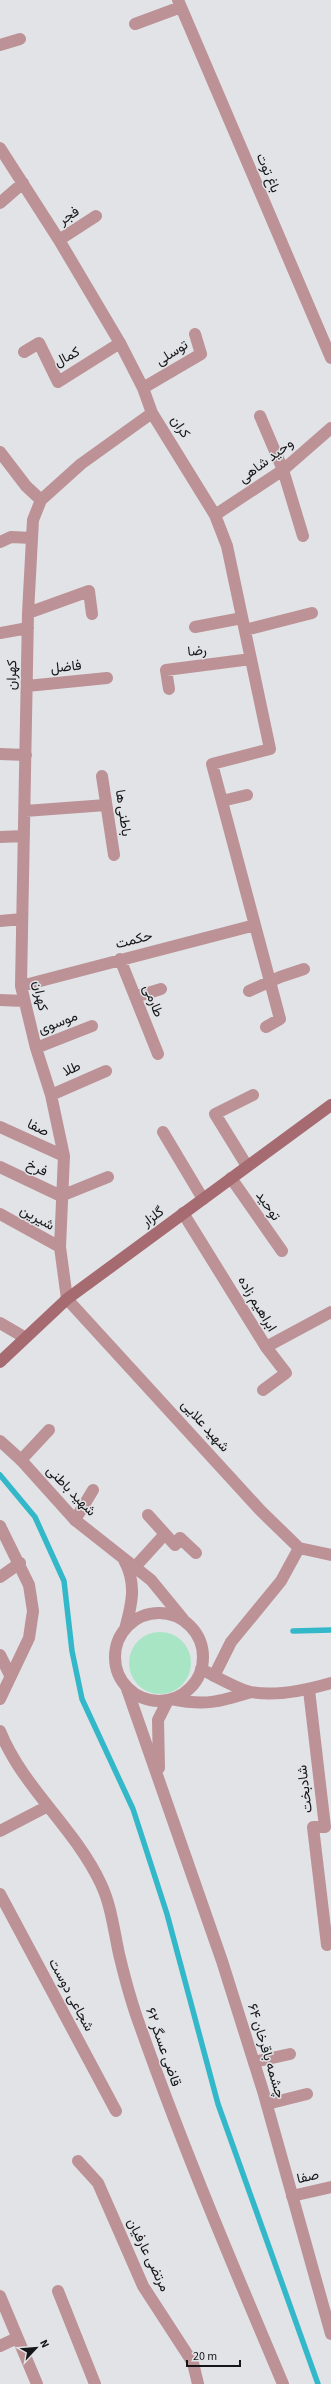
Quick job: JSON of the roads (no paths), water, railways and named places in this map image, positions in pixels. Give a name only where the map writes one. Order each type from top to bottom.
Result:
[{"type":"main road","name":"گلزار","points":[[0,1362],[24,1337],[67,1298],[331,1105]]},
{"type":"street","points":[[135,24],[180,4]]},
{"type":"street","name":"باغ توت","points":[[180,4],[331,358]]},
{"type":"street","points":[[0,45],[20,39]]},
{"type":"street","name":"کران","points":[[1,152],[23,183],[59,240],[120,344],[144,388],[152,413],[184,461],[215,515],[227,546],[270,749],[212,764],[222,801]]},
{"type":"street","points":[[0,203],[23,183]]},
{"type":"street","name":"فجر","points":[[59,240],[96,216]]},
{"type":"street","name":"توسلی","points":[[144,388],[201,354],[195,334]]},
{"type":"street","name":"کمال","points":[[24,352],[39,343],[58,382],[120,344]]},
{"type":"street","name":"کهران","points":[[67,1298],[60,1247],[61,1196],[64,1156],[51,1095],[36,1048],[21,986],[28,613],[33,520],[41,500],[81,464],[152,413]]},
{"type":"street","points":[[260,416],[283,470],[302,536]]},
{"type":"street","name":"وحید شاهی","points":[[215,515],[283,470],[331,428]]},
{"type":"street","points":[[0,452],[26,486],[41,500]]},
{"type":"street","points":[[0,542],[11,537],[32,538]]},
{"type":"street","points":[[28,613],[89,590],[92,614]]},
{"type":"street","points":[[244,630],[312,613]]},
{"type":"street","points":[[195,627],[242,618]]},
{"type":"street","points":[[0,633],[28,628]]},
{"type":"street","name":"رضا","points":[[169,689],[166,670],[251,659]]},
{"type":"street","name":"فاضل","points":[[27,686],[107,678]]},
{"type":"street","points":[[0,754],[26,754]]},
{"type":"street","name":"باطنی ها","points":[[102,776],[114,855]]},
{"type":"street","points":[[247,795],[222,801],[280,1019],[266,1027]]},
{"type":"street","points":[[25,811],[106,806]]},
{"type":"street","points":[[0,837],[24,836]]},
{"type":"street","points":[[0,921],[22,918]]},
{"type":"street","name":"حکمت","points":[[21,986],[255,925]]},
{"type":"street","name":"طارمی","points":[[120,959],[158,1054]]},
{"type":"street","points":[[249,991],[270,983],[280,977],[304,969]]},
{"type":"street","points":[[135,997],[161,989]]},
{"type":"street","points":[[0,1000],[24,1001]]},
{"type":"street","name":"موسوی","points":[[36,1048],[92,1026]]},
{"type":"street","name":"طلا","points":[[51,1095],[106,1071]]},
{"type":"street","points":[[246,1166],[215,1114],[253,1095]]},
{"type":"street","name":"صفا","points":[[0,1127],[64,1156]]},
{"type":"street","points":[[163,1132],[203,1199]]},
{"type":"street","name":"فرخ","points":[[0,1167],[61,1196]]},
{"type":"street","points":[[61,1196],[108,1177]]},
{"type":"street","name":"توحید","points":[[231,1178],[282,1251]]},
{"type":"street","name":"ابراهیم زاده","points":[[183,1213],[266,1348],[331,1312]]},
{"type":"street","name":"شیرین","points":[[0,1214],[60,1247]]},
{"type":"street","name":"شهید علایی","points":[[67,1298],[261,1511],[299,1548]]},
{"type":"street","points":[[0,1323],[24,1337]]},
{"type":"street","points":[[263,1390],[286,1373],[266,1348]]},
{"type":"street","points":[[21,1460],[49,1430]]},
{"type":"street","name":"شهید باطنی","points":[[0,1441],[21,1460],[75,1520],[151,1580],[185,1622]]},
{"type":"street","points":[[75,1520],[93,1490]]},
{"type":"street","points":[[148,1515],[175,1545],[180,1538],[196,1553]]},
{"type":"street","points":[[0,1526],[20,1563],[29,1585],[33,1611],[29,1638],[10,1675],[0,1699]]},
{"type":"street","points":[[135,1567],[165,1534]]},
{"type":"street","points":[[214,1676],[231,1642],[281,1581],[299,1548],[331,1555]]},
{"type":"street","points":[[123,1557],[131,1573],[133,1589],[132,1603],[125,1629],[119,1639],[115,1663],[126,1686],[137,1721],[160,1781]]},
{"type":"street","points":[[0,1577],[20,1563]]},
{"type":"street","points":[[125,1629],[135,1620],[147,1615],[160,1613],[173,1616],[185,1622],[194,1631],[200,1643],[203,1656],[201,1669],[194,1683],[184,1693],[169,1700],[158,1720],[157,1744],[160,1781]]},
{"type":"street","points":[[0,1655],[10,1675]]},
{"type":"street","points":[[201,1669],[251,1692]]},
{"type":"street","points":[[126,1686],[135,1694],[145,1699],[169,1700],[191,1704],[214,1704],[251,1692],[282,1693],[309,1690],[331,1683]]},
{"type":"street","name":"شادبخت","points":[[309,1690],[325,1827],[313,1827],[327,1945]]},
{"type":"street","name":"قاضی عسگر ۶۲","points":[[0,1731],[6,1745],[48,1806],[87,1858],[101,1885],[112,1918],[129,1995],[176,2130],[284,2384]]},
{"type":"street","name":"چشمه باقرخان ۶۴","points":[[160,1781],[222,1961],[267,2104],[331,2334]]},
{"type":"street","points":[[0,1831],[48,1806]]},
{"type":"street","name":"شجاعی دوست","points":[[0,1894],[116,2111]]},
{"type":"street","points":[[254,2062],[290,2054]]},
{"type":"street","points":[[267,2104],[307,2094]]},
{"type":"street","name":"مرتضی عارفیان","points":[[78,2161],[98,2183],[143,2286],[193,2363],[198,2384]]},
{"type":"street","name":"صفا","points":[[292,2196],[331,2187]]},
{"type":"street","points":[[58,2291],[95,2384]]},
{"type":"street","points":[[0,2296],[37,2384]]},
{"type":"street","points":[[0,2346],[17,2338]]},
{"type":"waterway","points":[[0,1475],[35,1517],[64,1581],[72,1651],[82,1699],[133,1809],[167,1914],[218,2104],[318,2384]]},
{"type":"waterway","points":[[293,1631],[331,1630]]}]
